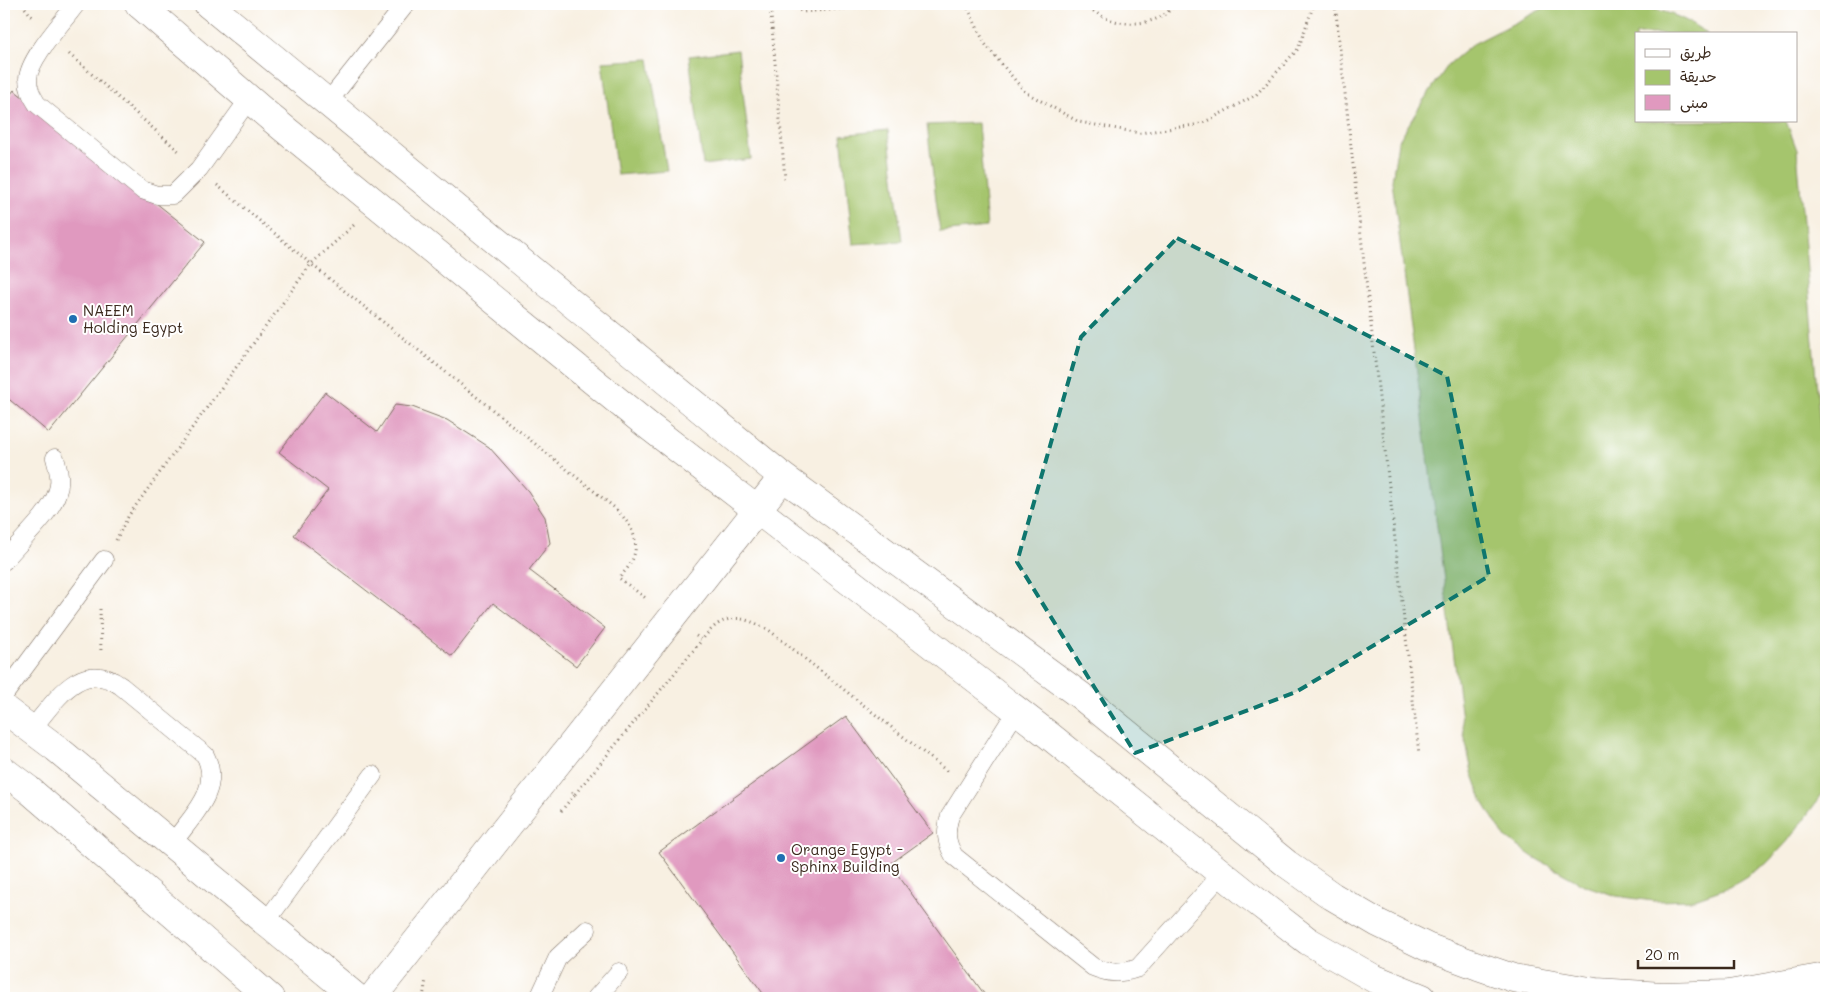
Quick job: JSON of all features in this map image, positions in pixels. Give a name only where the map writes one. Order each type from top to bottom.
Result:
[{"type":"street","points":[[139,4],[249,99],[646,424],[1017,710],[1308,941],[1373,978],[1422,998]]},
{"type":"street","points":[[208,4],[783,478],[1081,696],[1287,864],[1332,896],[1378,923],[1509,988],[1663,996],[1729,994],[1826,977]]},
{"type":"street","points":[[372,998],[756,509],[783,478]]},
{"type":"street","points":[[4,710],[172,845],[357,998]]},
{"type":"street","points":[[4,771],[28,789],[270,998]]},
{"type":"lane","points":[[76,4],[32,64],[28,78],[30,92],[37,104],[142,190],[157,195],[173,195],[199,169],[249,99]]},
{"type":"lane","points":[[328,102],[406,4]]},
{"type":"lane","points":[[4,561],[49,508],[58,492],[60,475],[55,458]]},
{"type":"lane","points":[[4,695],[109,552]]},
{"type":"lane","points":[[31,730],[67,689],[79,680],[101,676],[110,678],[120,686],[204,755],[210,765],[210,788],[172,845]]},
{"type":"lane","points":[[1017,710],[950,816],[946,830],[948,844],[954,856],[1094,967],[1108,973],[1123,973],[1138,968],[1222,874]]},
{"type":"lane","points":[[265,923],[373,775]]},
{"type":"lane","points":[[539,998],[558,957],[587,930]]},
{"type":"lane","points":[[596,998],[619,972]]},
{"type":"path","points":[[22,4],[51,38],[199,169],[311,264],[615,508],[631,525],[634,544],[633,558],[619,578],[702,640]]},
{"type":"path","points":[[770,4],[785,179]]},
{"type":"path","points":[[792,4],[802,12],[905,4]]},
{"type":"path","points":[[966,4],[985,44],[1025,92],[1079,122],[1140,133],[1201,124],[1256,94],[1298,49],[1314,4]]},
{"type":"path","points":[[1086,4],[1091,9],[1113,21],[1138,24],[1161,16],[1177,4]]},
{"type":"path","points":[[1335,4],[1419,754]]},
{"type":"path","points":[[109,552],[129,515],[311,264],[377,204]]},
{"type":"path","points":[[101,603],[101,676]]},
{"type":"path","points":[[575,794],[713,625],[729,619],[751,620],[770,631],[968,788]]},
{"type":"highlighted area","points":[[1177,238],[1447,376],[1489,576],[1296,692],[1135,753],[1017,562],[1081,337]]},
{"type":"green space","points":[[1589,4],[1636,6],[1665,12],[1693,25],[1704,32],[1635,32],[1635,122],[1786,122],[1797,150],[1826,499],[1826,789],[1787,842],[1766,864],[1729,887],[1692,900],[1653,901],[1616,896],[1584,885],[1533,857],[1504,836],[1483,802],[1472,772],[1464,734],[1392,181],[1398,142],[1423,101],[1449,64],[1473,44],[1544,8]]},
{"type":"green space","points":[[738,50],[751,159],[703,165],[689,56]]},
{"type":"green space","points":[[649,59],[667,171],[617,175],[602,62]]},
{"type":"green space","points":[[978,123],[987,227],[940,232],[927,125]]},
{"type":"green space","points":[[888,130],[902,241],[853,244],[841,135]]},
{"type":"building","name":"NAEEM Holding Egypt","points":[[14,90],[205,242],[49,433],[4,395],[4,103]]},
{"type":"building","points":[[325,392],[377,432],[395,405],[412,407],[447,420],[489,447],[528,491],[545,517],[550,543],[529,570],[605,628],[576,666],[493,603],[452,656],[294,535],[328,490],[279,452]]},
{"type":"building","name":"Orange Egypt - Sphinx Building","points":[[846,716],[933,833],[890,864],[987,998],[762,998],[765,996],[659,852]]},
{"type":"place","name":"NAEEM Holding Egypt","points":[[73,319]]},
{"type":"place","name":"Orange Egypt - Sphinx Building","points":[[781,858]]}]
